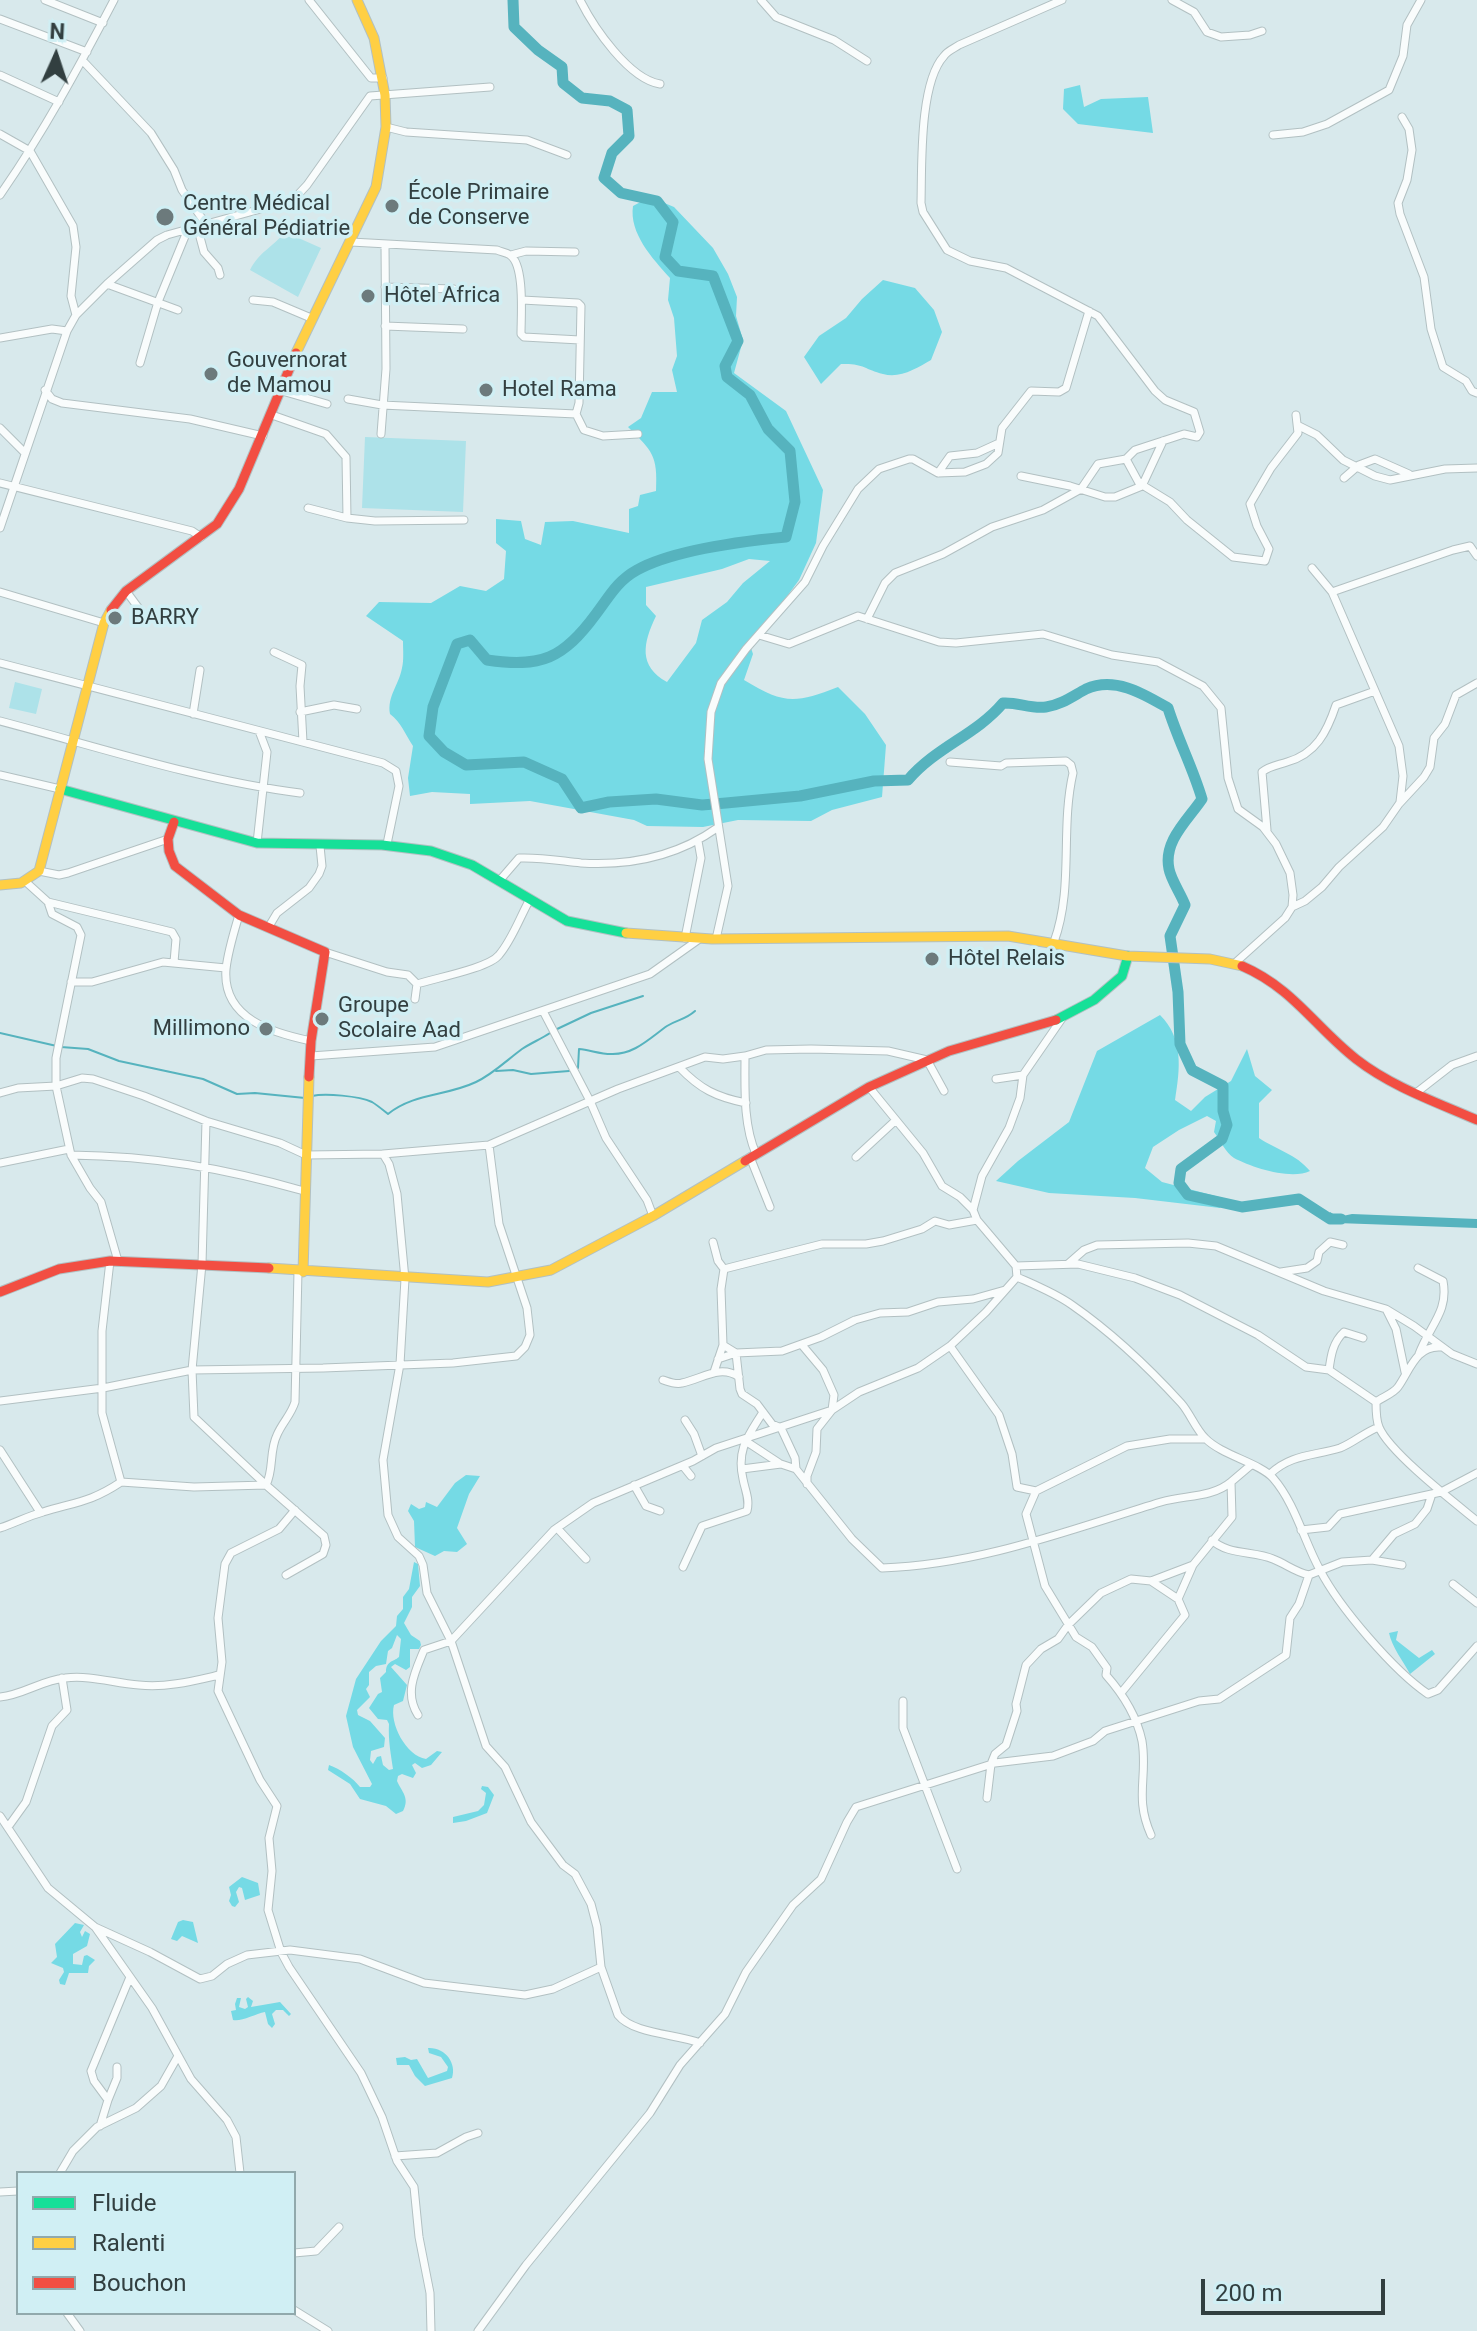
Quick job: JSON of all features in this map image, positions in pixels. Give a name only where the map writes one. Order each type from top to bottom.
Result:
[{"type":"main road","points":[[0,885],[14,886],[26,882],[39,871],[104,623],[126,591],[217,524],[239,489],[311,318],[376,187],[386,127],[385,95],[374,38],[357,0]]},
{"type":"main road","points":[[60,789],[257,843],[320,846],[387,844],[436,852],[500,880],[560,918],[582,926],[699,939],[1008,936],[1128,956],[1203,957],[1235,963],[1259,973],[1287,992],[1334,1039],[1385,1080],[1477,1120]]},
{"type":"main road","points":[[174,822],[168,839],[169,857],[175,866],[239,915],[325,952],[311,1041],[301,1271]]},
{"type":"main road","points":[[0,1292],[59,1269],[114,1261],[488,1282],[551,1270],[653,1216],[869,1087],[949,1051],[1063,1017],[1094,1000],[1122,976],[1128,956]]},
{"type":"street","points":[[45,0],[103,23]]},
{"type":"street","points":[[0,195],[83,61],[114,0]]},
{"type":"street","points":[[309,0],[371,78],[383,78]]},
{"type":"street","points":[[580,0],[603,39],[646,82],[660,84]]},
{"type":"street","points":[[761,0],[776,17],[834,40],[867,61]]},
{"type":"street","points":[[867,619],[885,583],[895,573],[943,554],[992,527],[1033,514],[1081,489],[1098,464],[1126,459],[1135,450],[1184,434],[1197,437],[1201,427],[1194,412],[1165,400],[1155,391],[1098,316],[1006,268],[970,261],[947,250],[923,212],[922,124],[944,55],[959,45],[1062,0]]},
{"type":"street","points":[[1172,0],[1194,12],[1207,32],[1221,37],[1262,31]]},
{"type":"street","points":[[1273,135],[1303,132],[1327,124],[1389,90],[1403,56],[1407,25],[1421,0]]},
{"type":"street","points":[[0,19],[87,52]]},
{"type":"street","points":[[83,61],[151,133],[174,170],[182,190],[206,224]]},
{"type":"street","points":[[0,75],[59,102]]},
{"type":"street","points":[[0,528],[67,331],[76,315],[107,284],[157,240],[293,200],[373,95],[490,87]]},
{"type":"street","points":[[1402,117],[1409,129],[1412,150],[1407,180],[1398,203],[1402,223],[1424,277],[1431,329],[1443,367],[1466,381],[1477,393]]},
{"type":"street","points":[[386,127],[406,132],[527,140],[567,155]]},
{"type":"street","points":[[0,134],[30,151],[76,235],[71,296],[76,315]]},
{"type":"street","points":[[197,226],[204,252],[220,275]]},
{"type":"street","points":[[140,363],[158,302],[188,229]]},
{"type":"street","points":[[351,242],[497,250],[511,255],[526,251],[575,252]]},
{"type":"street","points":[[381,434],[386,369],[385,245]]},
{"type":"street","points":[[511,255],[517,264],[522,300],[521,334],[524,337],[580,340]]},
{"type":"street","points":[[107,284],[178,310]]},
{"type":"street","points":[[385,287],[454,289]]},
{"type":"street","points":[[253,300],[273,302],[311,318]]},
{"type":"street","points":[[522,300],[578,303],[581,306],[579,403],[576,414],[584,430],[603,436],[638,434]]},
{"type":"street","points":[[716,939],[728,886],[708,759],[711,712],[721,683],[746,649],[805,582],[858,489],[879,469],[898,461],[913,459],[938,473],[965,472],[986,464],[998,453],[1002,428],[1031,391],[1059,392],[1066,388],[1089,311]]},
{"type":"street","points":[[385,326],[463,329]]},
{"type":"street","points":[[0,338],[52,329],[67,331]]},
{"type":"street","points":[[45,390],[52,399],[62,403],[190,419],[263,436]]},
{"type":"street","points":[[282,391],[327,404]]},
{"type":"street","points":[[348,399],[382,405],[576,414]]},
{"type":"street","points":[[272,415],[326,434],[346,457],[347,518]]},
{"type":"street","points":[[1126,459],[1142,486],[1170,502],[1233,557],[1265,561],[1269,549],[1250,504],[1271,468],[1298,433],[1296,415]]},
{"type":"street","points":[[1299,426],[1317,435],[1343,460],[1390,480],[1445,469],[1477,468]]},
{"type":"street","points":[[0,428],[24,452]]},
{"type":"street","points":[[1021,476],[1115,497],[1142,486],[1163,441]]},
{"type":"street","points":[[938,473],[950,456],[977,453],[999,443]]},
{"type":"street","points":[[1344,478],[1356,467],[1375,459],[1381,459],[1411,475]]},
{"type":"street","points":[[0,483],[192,531],[201,537]]},
{"type":"street","points":[[308,508],[347,518],[464,520]]},
{"type":"street","points":[[1332,592],[1453,550],[1470,546],[1477,556]]},
{"type":"street","points":[[1312,568],[1332,592],[1399,746],[1403,776],[1399,804]]},
{"type":"street","points":[[126,591],[143,614]]},
{"type":"street","points":[[0,592],[104,623]]},
{"type":"street","points":[[759,635],[789,644],[858,616],[939,642],[1043,634],[1112,655],[1158,662],[1211,693],[1221,708],[1228,778],[1238,809],[1267,832],[1290,873],[1293,895],[1292,907],[1285,918],[1235,963]]},
{"type":"street","points":[[274,652],[302,665],[300,712],[303,742]]},
{"type":"street","points":[[0,663],[383,763],[396,771],[399,786],[387,844]]},
{"type":"street","points":[[193,714],[200,670]]},
{"type":"street","points":[[1292,907],[1322,887],[1383,827],[1430,767],[1434,738],[1445,724],[1456,695],[1470,690],[1477,683]]},
{"type":"street","points":[[1267,832],[1262,772],[1291,761],[1318,744],[1336,705],[1375,691]]},
{"type":"street","points":[[300,712],[334,705],[357,709]]},
{"type":"street","points":[[0,721],[184,770],[300,793]]},
{"type":"street","points":[[257,843],[267,752],[259,731]]},
{"type":"street","points":[[950,762],[1001,766],[1006,763],[1066,761],[1071,765],[1073,773],[1065,838],[1067,888],[1054,942]]},
{"type":"street","points":[[0,775],[60,789]]},
{"type":"street","points":[[500,880],[519,858],[618,864],[646,860],[698,841],[717,828]]},
{"type":"street","points":[[39,871],[59,875],[68,873],[168,839]]},
{"type":"street","points":[[685,938],[701,858],[698,841]]},
{"type":"street","points":[[268,928],[277,913],[309,888],[319,874],[322,866],[320,846]]},
{"type":"street","points":[[26,882],[48,902],[172,932],[176,939],[174,962]]},
{"type":"street","points":[[417,984],[486,966],[499,955],[530,899]]},
{"type":"street","points":[[48,902],[52,914],[77,927],[81,935],[56,1058],[56,1086],[70,1152],[101,1202],[114,1261],[102,1331],[102,1413],[121,1482]]},
{"type":"street","points":[[239,915],[226,968],[229,996],[244,1015],[266,1029],[311,1041]]},
{"type":"street","points":[[311,1060],[435,1047],[650,974],[699,939]]},
{"type":"street","points":[[325,952],[387,972],[408,975],[417,984]]},
{"type":"street","points":[[71,982],[92,982],[146,965],[174,962],[226,968]]},
{"type":"street","points":[[415,999],[417,984]]},
{"type":"street","points":[[543,1011],[606,1138],[647,1200],[653,1216]]},
{"type":"street","points":[[973,1210],[982,1176],[1009,1128],[1020,1098],[1023,1075],[1063,1017]]},
{"type":"street","points":[[0,1093],[18,1088],[56,1086],[82,1078],[93,1079],[206,1121],[280,1143],[306,1155],[383,1154],[489,1145],[590,1101],[705,1057],[745,1056],[766,1050],[888,1051],[927,1060],[944,1091]]},
{"type":"street","points":[[745,1056],[751,1144],[770,1207]]},
{"type":"street","points":[[1416,1093],[1452,1065],[1477,1056]]},
{"type":"street","points":[[679,1067],[691,1080],[719,1098],[746,1103]]},
{"type":"street","points":[[996,1079],[1023,1075]]},
{"type":"street","points":[[807,1484],[816,1452],[817,1429],[832,1410],[859,1392],[918,1368],[950,1346],[1017,1277],[1016,1266],[977,1220],[973,1210],[942,1186],[923,1153],[869,1087]]},
{"type":"street","points":[[856,1157],[896,1120]]},
{"type":"street","points":[[206,1121],[202,1264],[192,1370],[194,1417],[324,1536],[326,1545],[323,1554],[286,1575]]},
{"type":"street","points":[[0,1401],[103,1388],[192,1370],[453,1363],[516,1356],[525,1347],[530,1335],[527,1308],[499,1224],[489,1145]]},
{"type":"street","points":[[0,1163],[70,1152],[122,1156],[206,1166],[304,1191]]},
{"type":"street","points":[[383,1154],[397,1194],[405,1279],[400,1364],[383,1460],[388,1515],[398,1537],[419,1556],[423,1565],[427,1593],[451,1641],[486,1746],[505,1767],[531,1822],[563,1865],[575,1874],[591,1904],[597,1927],[598,1965],[621,2019],[635,2026],[700,2043]]},
{"type":"street","points":[[724,1269],[822,1244],[883,1241],[922,1229],[935,1221],[949,1225],[977,1220]]},
{"type":"street","points":[[713,1242],[718,1261],[724,1269],[721,1289],[723,1345],[714,1372]]},
{"type":"street","points":[[1279,1272],[1307,1268],[1317,1261],[1319,1252],[1330,1242],[1343,1245]]},
{"type":"street","points":[[1068,1264],[1084,1250],[1097,1245],[1188,1243],[1216,1246],[1347,1299],[1386,1309],[1443,1348],[1477,1364]]},
{"type":"street","points":[[1016,1266],[1078,1264],[1135,1278],[1180,1295],[1258,1335],[1306,1367],[1329,1370],[1376,1402],[1379,1427],[1390,1443],[1436,1493],[1477,1521]]},
{"type":"street","points":[[1418,1268],[1443,1281],[1445,1294],[1443,1311],[1426,1335],[1419,1354]]},
{"type":"street","points":[[266,1485],[276,1436],[292,1413],[295,1402],[301,1271]]},
{"type":"street","points":[[1017,1277],[1070,1303],[1110,1335],[1182,1404],[1205,1439],[1270,1474],[1280,1488],[1320,1572],[1368,1634],[1415,1685],[1428,1694],[1438,1690],[1477,1646]]},
{"type":"street","points":[[718,1359],[736,1353],[782,1351],[855,1320],[880,1313],[908,1312],[938,1302],[973,1299],[1007,1290]]},
{"type":"street","points":[[1386,1309],[1396,1329],[1405,1372]]},
{"type":"street","points":[[1329,1370],[1331,1351],[1338,1337],[1344,1332],[1363,1338]]},
{"type":"street","points":[[723,1345],[736,1353]]},
{"type":"street","points":[[802,1345],[819,1364],[829,1383],[834,1395],[832,1410]]},
{"type":"street","points":[[950,1346],[999,1415],[1010,1446],[1017,1487],[1036,1491],[1127,1446],[1170,1439],[1205,1439]]},
{"type":"street","points":[[1376,1402],[1397,1389],[1419,1354],[1427,1348],[1443,1348]]},
{"type":"street","points":[[736,1353],[742,1394],[757,1404],[772,1424],[781,1428],[795,1458],[796,1469],[852,1539],[882,1568],[988,1555],[1034,1543],[1166,1501],[1223,1489],[1251,1465]]},
{"type":"street","points":[[663,1380],[679,1384],[714,1372],[731,1371],[739,1377]]},
{"type":"street","points":[[418,1715],[410,1697],[414,1674],[424,1650],[428,1646],[451,1641],[557,1528],[593,1503],[683,1466],[716,1448],[832,1410]]},
{"type":"street","points":[[683,1567],[702,1526],[747,1511],[749,1502],[742,1469],[744,1440],[763,1412]]},
{"type":"street","points":[[685,1420],[702,1456]]},
{"type":"street","points":[[1270,1474],[1282,1463],[1341,1447],[1379,1427]]},
{"type":"street","points":[[744,1440],[781,1464],[796,1469]]},
{"type":"street","points":[[0,1450],[40,1512]]},
{"type":"street","points":[[742,1469],[781,1464]]},
{"type":"street","points":[[683,1466],[691,1476]]},
{"type":"street","points":[[1301,1530],[1328,1527],[1340,1514],[1436,1493],[1477,1473]]},
{"type":"street","points":[[0,1528],[40,1512],[85,1502],[121,1482],[194,1487],[266,1485]]},
{"type":"street","points":[[1178,1599],[1193,1565],[1232,1517],[1231,1482]]},
{"type":"street","points":[[634,1485],[646,1506],[660,1511]]},
{"type":"street","points":[[1036,1491],[1026,1514],[1045,1586],[1076,1637],[1092,1647],[1107,1668],[1106,1675],[1121,1693],[1135,1722],[1142,1742],[1140,1801],[1151,1835]]},
{"type":"street","points":[[1372,1560],[1394,1534],[1415,1524],[1436,1493]]},
{"type":"street","points":[[295,1510],[279,1529],[231,1553],[225,1564],[218,1618],[222,1662],[218,1691],[260,1780],[277,1806],[269,1838],[272,1871],[268,1904],[281,1952],[361,2073],[382,2117],[395,2156],[415,2189],[419,2237],[430,2293],[431,2331]]},
{"type":"street","points":[[557,1528],[586,1559]]},
{"type":"street","points":[[1212,1540],[1219,1547],[1273,1559],[1309,1575],[1342,1562],[1372,1560],[1402,1565]]},
{"type":"street","points":[[987,1798],[991,1764],[995,1754],[1006,1745],[1017,1711],[1026,1665],[1041,1649],[1058,1639],[1101,1593],[1131,1579],[1151,1581],[1193,1565]]},
{"type":"street","points":[[478,2331],[531,2259],[650,2113],[680,2065],[725,2014],[746,1972],[793,1905],[821,1879],[856,1807],[991,1764],[1053,1756],[1093,1741],[1105,1731],[1199,1701],[1219,1699],[1286,1655],[1290,1618],[1299,1604],[1309,1575]]},
{"type":"street","points":[[1121,1693],[1185,1615],[1178,1599],[1151,1581]]},
{"type":"street","points":[[1453,1584],[1477,1603]]},
{"type":"street","points":[[1058,1639],[1076,1637]]},
{"type":"street","points":[[0,1697],[12,1696],[38,1684],[62,1678],[103,1678],[157,1686],[219,1675]]},
{"type":"street","points":[[8,1827],[26,1802],[52,1726],[67,1710],[62,1678]]},
{"type":"street","points":[[903,1701],[903,1728],[957,1869]]},
{"type":"street","points":[[0,1816],[48,1888],[95,1927],[200,1979],[212,1976],[239,1957],[307,1951],[360,1959],[424,1983],[525,1995],[553,1989],[598,1965]]},
{"type":"street","points":[[95,1927],[152,2008],[191,2079],[227,2120],[236,2137],[240,2171]]},
{"type":"street","points":[[108,2100],[94,2081],[91,2071],[130,1977]]},
{"type":"street","points":[[61,2171],[73,2151],[100,2126],[136,2108],[161,2086],[178,2056]]},
{"type":"street","points":[[100,2126],[117,2078],[117,2067]]},
{"type":"street","points":[[395,2156],[437,2153],[478,2133]]},
{"type":"street","points":[[296,2253],[316,2251],[339,2227]]},
{"type":"street","points":[[296,2311],[328,2331]]},
{"type":"shaded area","points":[[1080,85],[1084,107],[1101,99],[1148,97],[1153,133],[1078,124],[1063,109],[1064,89]]},
{"type":"shaded area","points":[[650,197],[674,207],[713,248],[737,297],[736,316],[743,340],[734,373],[786,411],[823,490],[816,543],[799,580],[763,629],[749,642],[753,654],[744,680],[769,694],[790,699],[838,687],[865,714],[886,745],[882,797],[832,810],[811,821],[738,820],[703,827],[647,826],[634,820],[530,801],[470,804],[470,794],[432,792],[410,796],[408,778],[413,746],[390,714],[392,696],[402,668],[403,641],[366,616],[379,602],[431,603],[460,586],[486,591],[504,579],[506,551],[496,543],[496,519],[521,521],[525,539],[541,545],[545,522],[573,521],[629,533],[629,509],[638,506],[640,495],[656,491],[652,454],[628,427],[641,418],[652,392],[677,392],[672,370],[677,356],[674,318],[668,300],[670,278],[649,254],[638,235],[633,206]],"holes":[[[749,559],[770,561],[743,583],[727,602],[702,620],[696,643],[667,682],[651,669],[646,645],[656,616],[646,605],[646,587],[722,569]]]},
{"type":"shaded area","points":[[285,232],[321,248],[298,297],[250,270]]},
{"type":"shaded area","points":[[883,280],[915,288],[934,310],[942,332],[931,360],[896,375],[854,364],[841,364],[821,384],[804,357],[819,336],[846,318]]},
{"type":"shaded area","points":[[365,437],[466,441],[463,512],[362,508]]},
{"type":"shaded area","points":[[15,682],[42,689],[36,714],[9,708]]},
{"type":"shaded area","points":[[1160,1015],[1177,1044],[1179,1066],[1175,1100],[1191,1111],[1205,1097],[1231,1081],[1247,1049],[1255,1076],[1272,1090],[1259,1103],[1259,1138],[1292,1156],[1310,1171],[1283,1173],[1251,1166],[1234,1158],[1214,1132],[1216,1121],[1207,1116],[1153,1147],[1145,1168],[1162,1182],[1227,1199],[1220,1208],[1135,1198],[1049,1193],[996,1181],[1069,1122],[1097,1051]]},
{"type":"shaded area","points":[[1330,1212],[1338,1217],[1352,1214],[1477,1219],[1477,1228],[1337,1223],[1326,1220]]},
{"type":"shaded area","points":[[466,1475],[480,1476],[469,1494],[457,1528],[467,1544],[457,1552],[444,1551],[435,1556],[415,1547],[414,1521],[408,1511],[411,1504],[419,1509],[425,1507],[426,1502],[437,1507],[455,1483]]},
{"type":"shaded area","points":[[414,1562],[418,1564],[420,1586],[412,1597],[412,1607],[404,1623],[421,1645],[419,1649],[410,1649],[410,1667],[406,1670],[395,1664],[391,1667],[407,1685],[403,1701],[394,1705],[394,1721],[401,1738],[419,1757],[426,1759],[437,1751],[442,1752],[431,1765],[422,1768],[415,1763],[412,1765],[416,1773],[413,1778],[402,1774],[398,1776],[397,1781],[406,1802],[403,1811],[396,1814],[386,1806],[360,1799],[350,1784],[328,1770],[329,1765],[338,1769],[360,1787],[370,1787],[372,1784],[353,1747],[346,1716],[356,1679],[381,1641],[396,1626],[397,1616],[403,1609],[403,1597],[409,1589]],"holes":[[[397,1635],[401,1639],[399,1657],[387,1666],[380,1678],[382,1692],[369,1708],[378,1719],[387,1720],[389,1724],[393,1769],[389,1770],[383,1765],[381,1756],[373,1764],[370,1760],[371,1751],[384,1747],[385,1738],[370,1721],[358,1715],[357,1710],[370,1697],[366,1689],[369,1672],[376,1666],[386,1664],[388,1651]]]},
{"type":"shaded area","points":[[1398,1631],[1396,1640],[1419,1658],[1432,1650],[1435,1654],[1410,1674],[1389,1633]]},
{"type":"shaded area","points":[[482,1786],[488,1787],[494,1795],[487,1813],[453,1823],[453,1817],[478,1811],[484,1805],[486,1793]]},
{"type":"shaded area","points":[[242,1877],[258,1883],[260,1895],[245,1900],[239,1887],[236,1892],[239,1902],[235,1907],[229,1901],[229,1887]]},
{"type":"shaded area","points":[[178,1922],[193,1922],[198,1943],[182,1936],[177,1941],[171,1939]]},
{"type":"shaded area","points":[[75,1923],[84,1925],[80,1932],[82,1937],[85,1931],[90,1934],[87,1946],[73,1954],[73,1964],[82,1965],[87,1955],[95,1960],[89,1966],[88,1973],[69,1973],[65,1985],[60,1984],[63,1968],[51,1963],[57,1957],[55,1944]]},
{"type":"shaded area","points":[[248,1997],[253,2001],[251,2007],[280,2002],[291,2014],[289,2016],[283,2010],[276,2010],[272,2014],[275,2024],[272,2028],[265,2012],[233,2020],[231,2011],[236,2010],[237,1998],[241,1998],[239,2007],[245,2009],[248,2007]]},
{"type":"shaded area","points":[[428,2048],[440,2050],[448,2057],[453,2067],[452,2078],[425,2086],[409,2065],[397,2065],[396,2058],[417,2059],[428,2078],[447,2071],[448,2067],[441,2057],[429,2053]]},
{"type":"waterway","points":[[513,0],[514,27],[562,67],[563,83],[582,98],[610,101],[627,110],[629,136],[612,153],[604,178],[621,193],[657,201],[673,222],[665,257],[678,271],[713,276],[738,341],[725,366],[727,377],[750,395],[768,429],[790,451],[795,502],[786,537],[689,552],[652,563],[630,574],[573,641],[549,657],[522,663],[487,660],[470,640],[457,644],[433,707],[429,736],[444,752],[466,765],[524,762],[562,779],[581,808],[609,802],[656,799],[702,805],[800,796],[874,781],[908,780],[931,759],[981,724],[1003,703],[1046,707],[1086,689],[1108,685],[1129,688],[1149,697],[1168,708],[1202,799],[1178,831],[1170,849],[1170,873],[1185,905],[1170,936],[1178,992],[1180,1044],[1192,1070],[1223,1086],[1223,1111],[1227,1125],[1222,1139],[1181,1169],[1179,1183],[1188,1195],[1242,1207],[1299,1199],[1330,1219],[1341,1219]]},
{"type":"waterway","points":[[555,1030],[591,1013],[643,996]]},
{"type":"waterway","points":[[575,1069],[578,1068],[579,1049],[607,1054],[627,1052],[695,1011]]},
{"type":"waterway","points":[[0,1033],[61,1047],[88,1049],[119,1061],[203,1079],[237,1094],[305,1098]]},
{"type":"waterway","points":[[312,1096],[359,1098],[372,1102],[388,1114],[409,1102],[476,1082],[550,1033]]},
{"type":"waterway","points":[[496,1071],[513,1070],[531,1074],[569,1071]]},
{"type":"traffic: fast","points":[[60,789],[257,843],[382,845],[431,851],[472,865],[567,921],[626,933]]},
{"type":"traffic: fast","points":[[1056,1020],[1094,1000],[1122,976],[1128,956]]},
{"type":"traffic: slow","points":[[296,353],[376,187],[386,127],[385,95],[374,38],[357,0]]},
{"type":"traffic: slow","points":[[0,885],[21,883],[39,871],[104,623],[111,610]]},
{"type":"traffic: slow","points":[[626,933],[712,939],[1008,936],[1127,956],[1210,959],[1242,966]]},
{"type":"traffic: slow","points":[[303,1272],[309,1077]]},
{"type":"traffic: slow","points":[[269,1268],[488,1282],[551,1270],[653,1216],[745,1161]]},
{"type":"traffic: jam","points":[[111,610],[126,591],[217,524],[239,489],[296,353]]},
{"type":"traffic: jam","points":[[174,822],[168,839],[175,866],[239,915],[325,952],[311,1041],[309,1077]]},
{"type":"traffic: jam","points":[[1242,966],[1276,985],[1341,1047],[1370,1069],[1477,1120]]},
{"type":"traffic: jam","points":[[745,1161],[869,1087],[949,1051],[1056,1020]]},
{"type":"traffic: jam","points":[[0,1292],[59,1269],[110,1261],[269,1268]]},
{"type":"place","name":"École Primaire de Conserve","points":[[392,206]]},
{"type":"place","name":"Centre Médical Général Pédiatrie","points":[[165,217]]},
{"type":"place","name":"Hôtel Africa","points":[[368,296]]},
{"type":"place","name":"Gouvernorat de Mamou","points":[[211,374]]},
{"type":"place","name":"Hotel Rama","points":[[486,390]]},
{"type":"place","name":"BARRY","points":[[115,618]]},
{"type":"place","name":"Hôtel Relais","points":[[932,959]]},
{"type":"place","name":"Groupe Scolaire Aad","points":[[322,1019]]},
{"type":"place","name":"Millimono","points":[[266,1029]]}]
